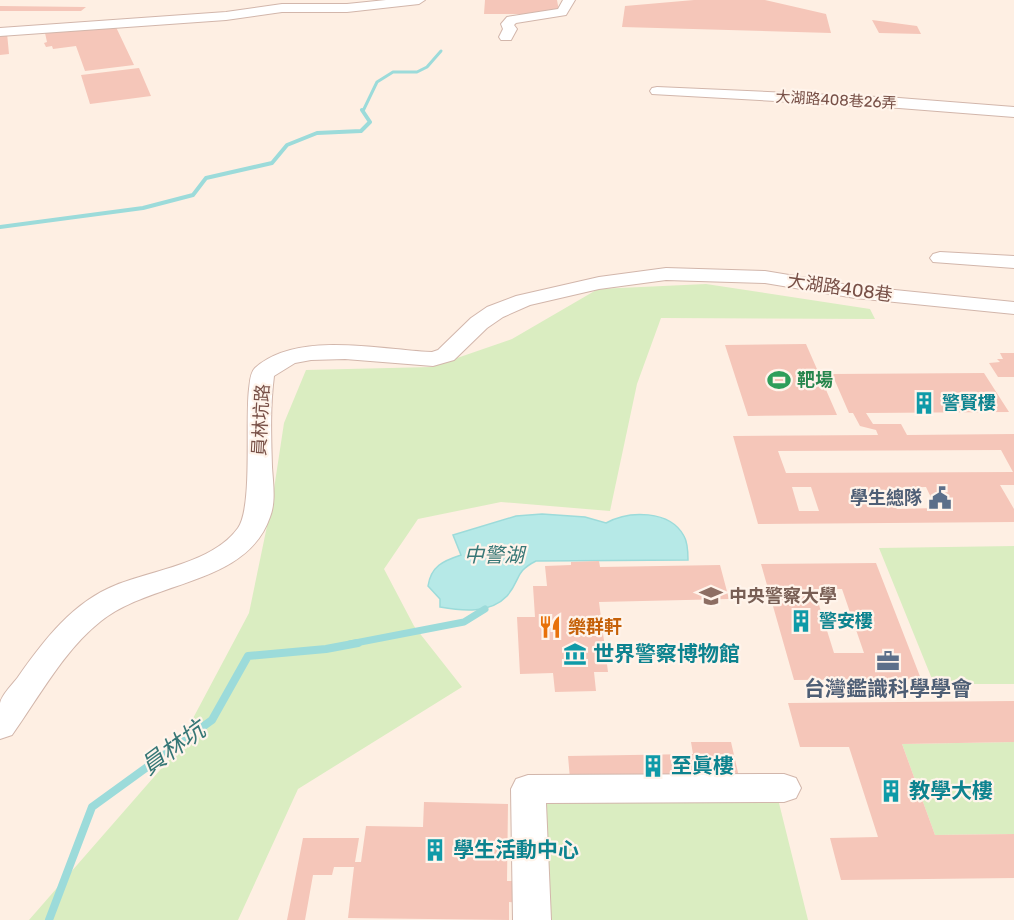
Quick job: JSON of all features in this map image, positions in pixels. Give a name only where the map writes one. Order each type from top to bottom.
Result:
[{"type":"street","points":[[0,32],[226,16],[282,8],[347,8],[419,0]]},
{"type":"street","points":[[506,37],[510,29],[507,24],[512,20],[562,12],[568,0]]},
{"type":"street","name":"大湖路408巷26弄","points":[[657,91],[899,103],[1014,112]]},
{"type":"street","points":[[940,258],[1014,262]]},
{"type":"street","name":"大湖路408巷","points":[[666,274],[765,277],[855,292],[1014,308]]},
{"type":"street","name":"員林坑路","points":[[0,726],[71,630],[92,610],[125,592],[170,579],[207,563],[232,549],[249,534],[258,514],[258,423],[263,373],[279,362],[297,355],[331,353],[433,359],[452,351],[479,323],[495,312],[523,300],[599,283],[666,274]]},
{"type":"street","points":[[532,920],[528,789],[784,788]]},
{"type":"green space","points":[[706,284],[870,309],[875,319],[661,318],[637,384],[610,511],[501,502],[418,519],[384,569],[414,626],[462,687],[298,789],[238,920],[29,920],[174,754],[249,613],[272,502],[284,423],[306,370],[431,367],[512,339],[598,289]]},
{"type":"green space","points":[[1014,546],[1014,684],[934,684],[879,548]]},
{"type":"green space","points":[[1014,742],[1014,834],[935,835],[902,744]]},
{"type":"green space","points":[[777,795],[808,920],[545,920],[538,799]]},
{"type":"water","name":"中警湖","points":[[542,514],[585,517],[606,523],[626,516],[659,517],[678,527],[687,545],[688,560],[536,561],[524,569],[507,596],[492,606],[475,610],[440,607],[440,599],[428,586],[432,574],[439,565],[461,555],[453,535],[516,516]]},
{"type":"building","points":[[485,0],[557,0],[559,11],[540,14],[484,14]]},
{"type":"building","points":[[694,0],[765,0],[826,14],[831,33],[622,27],[625,6]]},
{"type":"building","points":[[0,6],[86,7],[81,11],[0,11]]},
{"type":"building","points":[[872,20],[917,26],[921,34],[879,33]]},
{"type":"building","points":[[115,25],[134,65],[85,71],[76,46],[53,49],[52,46],[46,47],[44,43],[47,42],[45,33]]},
{"type":"building","points":[[0,33],[7,33],[9,54],[0,55]]},
{"type":"building","points":[[139,68],[151,96],[90,104],[81,75]]},
{"type":"building","name":"靶場","points":[[806,344],[837,415],[748,416],[725,345]]},
{"type":"building","points":[[1000,353],[1014,353],[1014,377],[998,377],[989,363],[1000,362],[997,359],[1003,359]]},
{"type":"building","points":[[984,373],[1009,412],[866,413],[873,424],[901,424],[907,435],[1014,434],[1014,485],[1000,485],[1014,509],[1014,522],[758,524],[733,436],[878,435],[876,430],[860,426],[853,413],[849,413],[832,374]],"holes":[[[1001,450],[1013,472],[786,473],[778,451]],[[792,487],[811,487],[819,511],[799,511]],[[926,487],[936,508],[897,509],[887,488]]]},
{"type":"building","points":[[599,561],[600,567],[720,565],[729,599],[599,602],[608,672],[594,672],[596,691],[555,692],[553,673],[520,674],[517,617],[535,617],[533,586],[547,586],[545,566]]},
{"type":"building","name":"警安樓","points":[[876,563],[921,679],[794,680],[761,564]],"holes":[[[814,589],[842,589],[864,653],[834,653]]]},
{"type":"building","name":"教學大樓","points":[[1014,701],[1014,742],[902,744],[935,835],[1014,834],[1014,878],[841,880],[830,838],[878,837],[849,747],[800,747],[788,703]]},
{"type":"building","name":"至眞樓","points":[[691,742],[731,742],[739,777],[570,779],[568,756],[693,754]]},
{"type":"building","name":"學生活動中心","points":[[424,802],[508,804],[507,881],[521,881],[521,903],[509,902],[509,920],[348,918],[354,867],[334,867],[332,875],[313,875],[305,920],[287,920],[303,838],[359,838],[355,862],[361,862],[366,826],[423,827]]},
{"type":"waterway","points":[[363,111],[377,82],[393,72],[417,72],[427,67],[441,51]]},
{"type":"waterway","points":[[0,227],[143,208],[193,195],[206,178],[272,163],[287,145],[317,133],[361,131],[370,122],[362,110]]},
{"type":"waterway","name":"員林坑","points":[[350,644],[464,622],[485,609]]},
{"type":"waterway","name":"員林坑","points":[[49,920],[92,807],[212,720],[248,656],[326,649],[358,643]]},
{"type":"place","name":"靶場","points":[[779,380]]},
{"type":"place","name":"警賢樓","points":[[924,403]]},
{"type":"place","name":"學生總隊","points":[[940,498]]},
{"type":"place","name":"中央警察大學","points":[[711,596]]},
{"type":"place","name":"警安樓","points":[[801,621]]},
{"type":"place","name":"樂群軒","points":[[550,627]]},
{"type":"place","name":"世界警察博物館","points":[[575,654]]},
{"type":"place","name":"台灣鑑識科學學會","points":[[888,661]]},
{"type":"place","name":"至眞樓","points":[[653,766]]},
{"type":"place","name":"教學大樓","points":[[891,791]]},
{"type":"place","name":"學生活動中心","points":[[435,850]]}]
